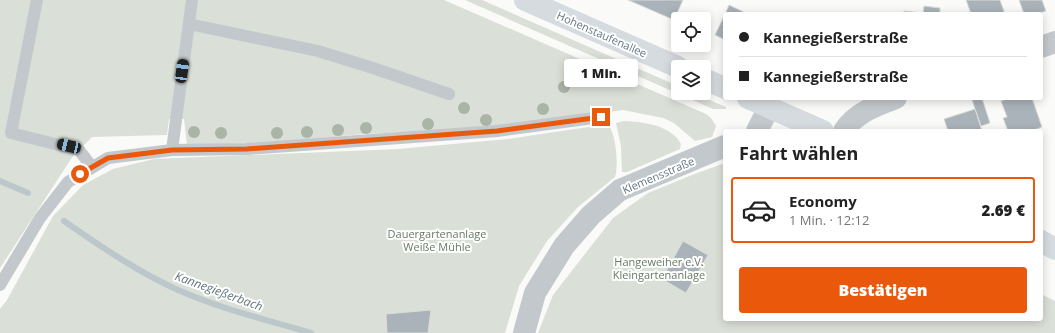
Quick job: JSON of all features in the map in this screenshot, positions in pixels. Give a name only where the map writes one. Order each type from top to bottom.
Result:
[{"type":"main road","name":"Hohenstaufenallee","points":[[525,0],[671,64]]},
{"type":"main road","points":[[711,81],[723,87]]},
{"type":"main road","points":[[753,100],[818,129]]},
{"type":"main road","points":[[1043,242],[1055,249]]},
{"type":"street","points":[[1043,46],[1055,42]]},
{"type":"street","points":[[845,129],[851,120],[880,104],[891,100]]},
{"type":"street","points":[[758,129],[769,107]]},
{"type":"street","name":"Klemensstraße","points":[[524,333],[535,292],[564,246],[591,215],[620,190],[723,147]]},
{"type":"lane","points":[[37,0],[11,133],[79,150],[92,167]]},
{"type":"lane","points":[[172,150],[192,0]]},
{"type":"lane","points":[[189,24],[318,51],[449,94]]},
{"type":"lane","points":[[0,285],[40,218],[68,182],[108,158],[172,150],[247,149],[497,131],[601,117]]},
{"type":"green space","points":[[0,0],[444,0],[706,114],[711,118],[716,126],[712,137],[695,141],[674,123],[663,118],[623,110],[495,128],[364,134],[278,142],[187,145],[184,119],[169,119],[167,135],[92,137],[73,156],[0,268]]},
{"type":"green space","points":[[465,0],[482,0],[671,83],[671,91]]},
{"type":"green space","points":[[693,100],[710,100],[726,107],[726,109],[713,109]]},
{"type":"green space","name":"Dauergartenanlage Weiße Mühle","points":[[605,121],[612,131],[616,147],[617,164],[615,177],[578,207],[547,241],[519,286],[505,333],[0,333],[0,309],[7,300],[53,216],[83,185],[113,169],[154,159],[398,149],[508,139],[602,125]]},
{"type":"green space","points":[[624,121],[640,122],[664,129],[671,133],[681,144],[680,149],[627,172],[622,172],[621,146],[616,123]]},
{"type":"green space","name":"Hangeweiher e.V. Kleingartenanlage","points":[[723,164],[723,321],[1043,321],[1043,295],[1055,301],[1055,333],[538,333],[553,295],[613,218],[648,193]]},
{"type":"building","points":[[628,0],[683,0],[678,12],[671,12],[671,19]]},
{"type":"building","points":[[966,0],[1000,0],[1004,12],[970,12]]},
{"type":"building","points":[[1019,0],[1042,0],[1046,11],[1043,12],[1023,12]]},
{"type":"building","points":[[729,5],[744,12],[726,12]]},
{"type":"building","points":[[924,6],[940,8],[940,12],[923,12]]},
{"type":"building","points":[[723,18],[723,39],[715,35]]},
{"type":"building","points":[[972,100],[983,100],[990,123],[981,126]]},
{"type":"building","points":[[1033,100],[1042,127],[1037,129],[1007,129],[1003,118],[1007,117],[1001,101]]},
{"type":"building","points":[[975,109],[981,129],[947,129],[944,119]]},
{"type":"building","points":[[683,241],[708,255],[686,293],[662,279]]},
{"type":"building","points":[[431,310],[428,333],[387,333],[386,314]]},
{"type":"waterway","name":"Kannegießerbach","points":[[0,181],[28,193]]},
{"type":"waterway","name":"Kannegießerbach","points":[[64,221],[134,267],[178,290],[227,309],[311,333]]},
{"type":"route","points":[[80,174],[108,158],[172,150],[247,149],[497,131],[601,117]]}]
